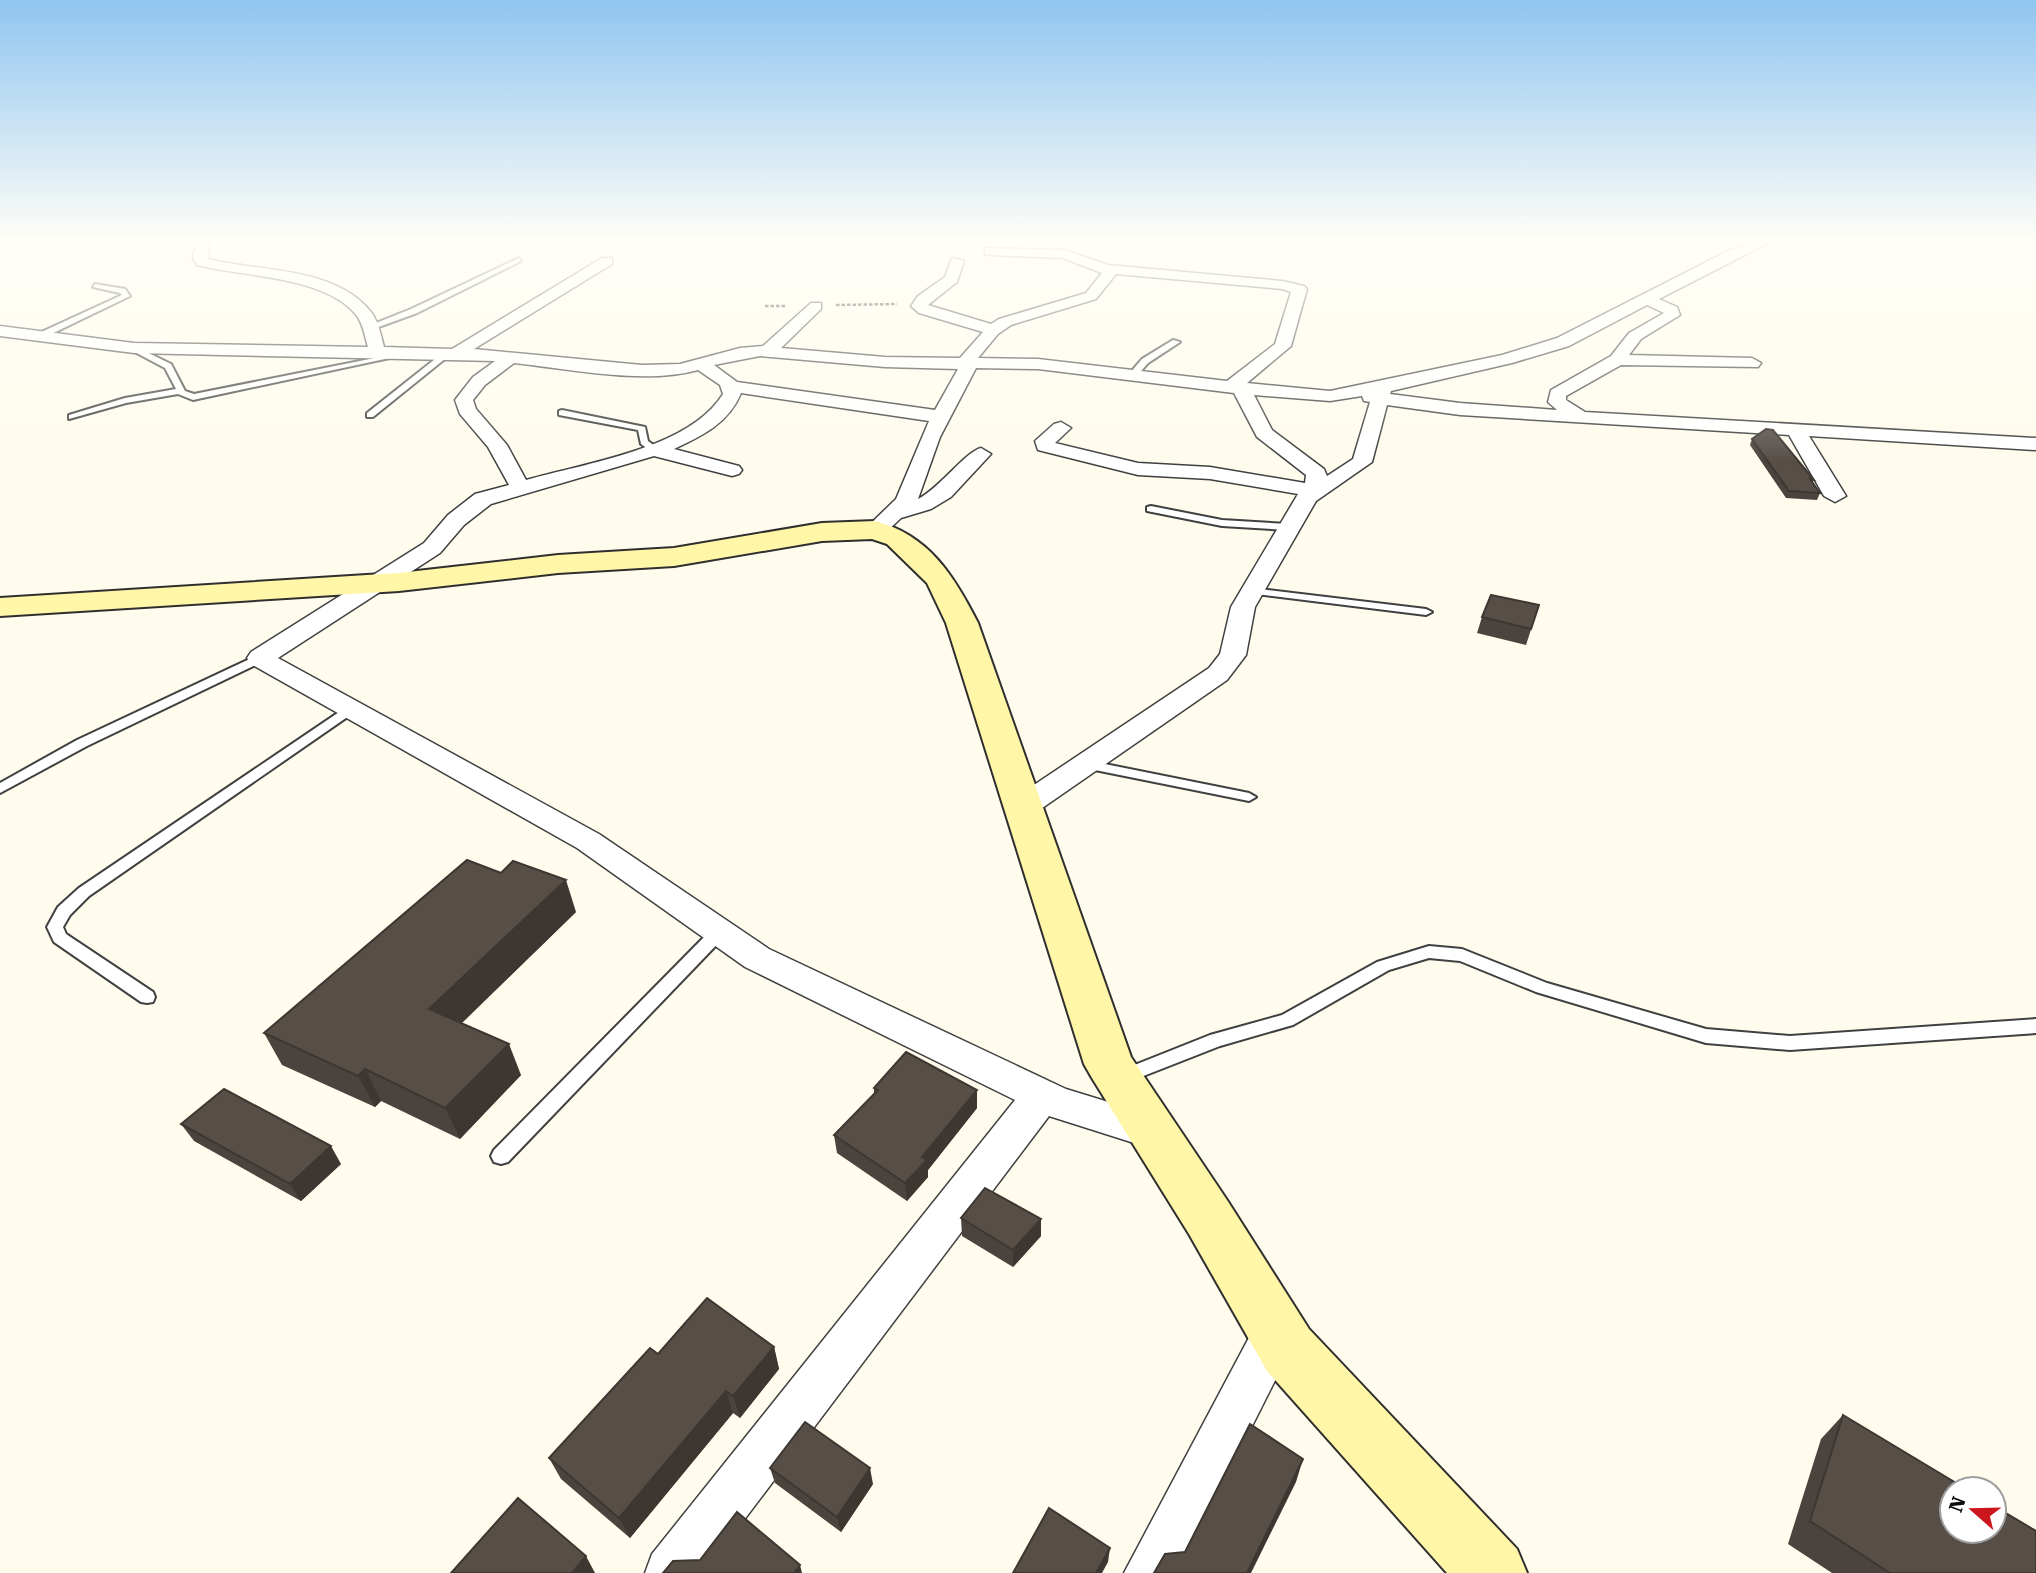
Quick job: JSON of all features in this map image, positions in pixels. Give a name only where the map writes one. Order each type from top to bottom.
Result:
[{"type":"street","points":[[363,315],[370,327],[377,351]]},
{"type":"street","points":[[451,354],[516,315]]},
{"type":"street","points":[[768,351],[806,315]]},
{"type":"street","points":[[944,315],[994,330]]},
{"type":"street","points":[[884,522],[906,502],[966,365],[994,330],[1012,319],[1024,315]]},
{"type":"street","points":[[1236,388],[1283,346],[1291,315]]},
{"type":"street","points":[[1381,393],[1563,342],[1615,315]]},
{"type":"street","points":[[1581,417],[1557,402],[1557,394],[1617,360],[1635,336],[1671,315]]},
{"type":"street","points":[[0,331],[134,348],[410,352],[512,357],[642,370],[702,365],[740,352],[768,351],[885,362],[1038,364],[1298,395],[1381,393],[1460,409],[2036,444]]},
{"type":"street","points":[[512,357],[479,381],[464,400],[467,410],[497,445],[520,487]]},
{"type":"street","points":[[1617,360],[1752,363]]},
{"type":"street","points":[[702,365],[728,382],[732,394],[720,414],[694,433],[655,450],[483,499],[456,520],[432,548],[260,658],[588,841],[757,958],[1042,1095],[1153,1132]]},
{"type":"street","points":[[730,386],[941,418]]},
{"type":"street","points":[[1024,806],[1218,674],[1233,655],[1239,617],[1309,494],[1317,472],[1264,433],[1236,388]]},
{"type":"street","points":[[1061,428],[1045,441],[1045,446],[1138,469],[1210,472],[1309,494],[1362,462],[1381,393]]},
{"type":"street","points":[[1795,429],[1835,496]]},
{"type":"street","points":[[655,450],[732,470]]},
{"type":"street","points":[[0,607],[377,584],[558,564],[674,557],[884,522],[941,498],[981,454]]},
{"type":"street","points":[[884,522],[940,579],[962,622],[1109,1064],[1288,1350],[1493,1573]]},
{"type":"street","points":[[671,1573],[1042,1095]]},
{"type":"street","points":[[1150,1573],[1277,1331]]},
{"type":"lane","points":[[40,336],[84,315]]},
{"type":"lane","points":[[370,327],[402,315]]},
{"type":"lane","points":[[1133,375],[1145,361],[1176,342]]},
{"type":"lane","points":[[134,348],[167,366],[181,391],[193,397],[308,371],[410,352]]},
{"type":"lane","points":[[370,415],[451,354]]},
{"type":"lane","points":[[72,417],[125,401],[181,391]]},
{"type":"lane","points":[[562,413],[637,427],[642,429],[644,442],[655,450]]},
{"type":"lane","points":[[1151,509],[1222,523],[1288,527]]},
{"type":"lane","points":[[1252,591],[1426,612]]},
{"type":"lane","points":[[0,789],[82,743],[260,658]]},
{"type":"lane","points":[[147,997],[61,938],[55,927],[64,911],[84,892],[351,708]]},
{"type":"lane","points":[[1085,764],[1249,797]]},
{"type":"lane","points":[[501,1156],[720,932]]},
{"type":"lane","points":[[1119,1079],[1216,1040],[1287,1020],[1383,966],[1429,952],[1462,954],[1542,988],[1706,1036],[1790,1043],[2036,1026]]},
{"type":"building","points":[[1766,429],[1773,430],[1814,480],[1810,479],[1820,493],[1789,491],[1752,439]]},
{"type":"building","points":[[1491,595],[1539,605],[1531,629],[1482,617]]},
{"type":"building","points":[[467,860],[501,873],[513,861],[566,880],[429,1009],[509,1044],[445,1108],[365,1069],[358,1076],[264,1033]]},
{"type":"building","points":[[906,1052],[977,1090],[922,1157],[927,1160],[905,1183],[834,1135],[878,1090],[874,1088]]},
{"type":"building","points":[[224,1089],[331,1146],[290,1184],[181,1124]]},
{"type":"building","points":[[985,1188],[1041,1219],[1013,1250],[961,1218]]},
{"type":"building","points":[[707,1298],[774,1347],[733,1396],[726,1391],[619,1518],[549,1458],[650,1348],[658,1354]]},
{"type":"building","points":[[1843,1415],[1943,1475],[1938,1475],[1938,1545],[2008,1545],[2008,1514],[2036,1531],[2036,1573],[1890,1573],[1810,1521]]},
{"type":"building","points":[[805,1422],[870,1468],[837,1517],[770,1468]]},
{"type":"building","points":[[1250,1424],[1303,1459],[1247,1573],[1154,1573],[1165,1554],[1185,1552]]},
{"type":"building","points":[[518,1498],[586,1556],[572,1573],[451,1573]]},
{"type":"building","points":[[1049,1508],[1110,1548],[1096,1573],[1013,1573]]},
{"type":"building","points":[[737,1512],[800,1565],[794,1573],[663,1573],[673,1561],[700,1560]]}]
